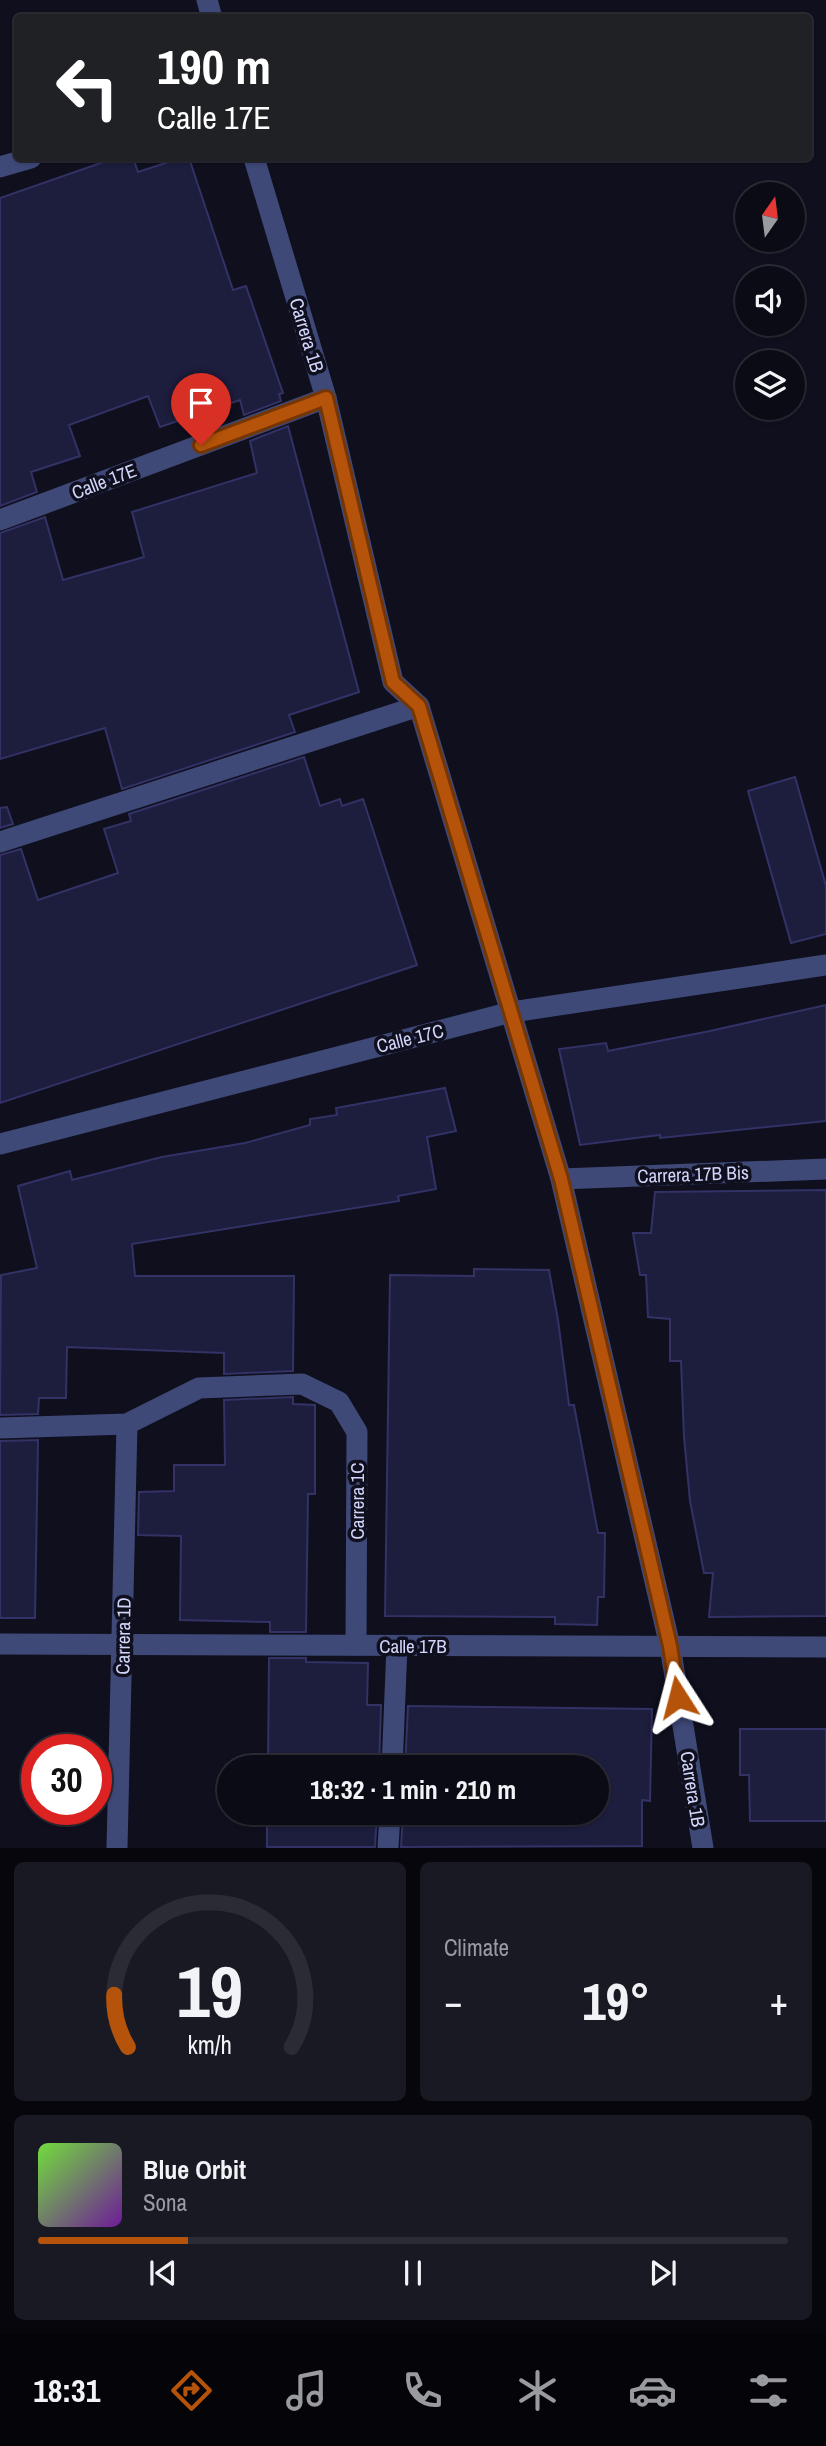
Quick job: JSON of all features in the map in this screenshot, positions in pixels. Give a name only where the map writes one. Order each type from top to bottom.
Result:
[{"type":"street","points":[[0,167],[21,161]]},
{"type":"street","name":"Carrera 1B","points":[[255,161],[326,398],[393,682],[419,706],[561,1179],[670,1646],[703,1847]]},
{"type":"street","name":"Calle 17E","points":[[0,520],[326,398]]},
{"type":"street","points":[[0,842],[419,706]]},
{"type":"street","name":"Calle 17C","points":[[0,1144],[512,1012],[826,965]]},
{"type":"street","name":"Carrera 17B Bis","points":[[561,1179],[826,1169]]},
{"type":"street","name":"Carrera 1C","points":[[127,1424],[199,1388],[302,1384],[339,1402],[357,1432],[356,1645]]},
{"type":"street","points":[[0,1428],[127,1424]]},
{"type":"street","name":"Carrera 1D","points":[[117,1847],[127,1424]]},
{"type":"street","name":"Calle 17B","points":[[0,1644],[826,1647]]},
{"type":"street","points":[[393,1755],[397,1646]]},
{"type":"street","points":[[388,1847],[389,1825]]},
{"type":"building","points":[[106,161],[134,161],[138,172],[172,161],[190,161],[233,290],[246,286],[283,393],[279,394],[281,401],[244,415],[240,400],[160,427],[148,396],[69,425],[80,456],[31,472],[37,492],[0,506],[0,198]]},
{"type":"building","points":[[288,426],[359,692],[289,715],[295,732],[122,789],[105,728],[0,759],[0,533],[45,517],[63,580],[144,557],[132,512],[257,473],[250,441]]},
{"type":"building","points":[[304,757],[320,806],[340,799],[342,806],[363,799],[417,965],[0,1103],[0,855],[21,849],[38,900],[118,873],[104,829],[131,821],[129,814]]},
{"type":"building","points":[[795,777],[826,886],[826,934],[791,943],[748,791]]},
{"type":"building","points":[[7,807],[13,824],[0,828],[0,808]]},
{"type":"building","points":[[826,1005],[826,1121],[660,1138],[660,1135],[580,1145],[559,1049],[606,1043],[608,1051]]},
{"type":"building","points":[[445,1088],[456,1131],[427,1137],[436,1189],[398,1196],[399,1201],[132,1244],[135,1276],[294,1276],[293,1371],[224,1374],[224,1353],[67,1347],[66,1398],[39,1398],[38,1414],[0,1415],[1,1275],[37,1268],[18,1186],[70,1171],[72,1180],[162,1157],[245,1143],[310,1125],[310,1119],[337,1115],[336,1108]]},
{"type":"building","points":[[826,1190],[826,1616],[709,1617],[713,1573],[704,1573],[690,1501],[681,1361],[670,1361],[670,1319],[648,1317],[646,1275],[640,1275],[633,1233],[651,1233],[655,1192]]},
{"type":"building","points":[[474,1269],[549,1270],[569,1405],[574,1405],[598,1533],[605,1533],[604,1597],[598,1597],[597,1625],[555,1624],[555,1617],[385,1616],[390,1275],[474,1276]]},
{"type":"building","points":[[293,1397],[293,1404],[315,1405],[315,1494],[308,1494],[306,1632],[270,1632],[270,1622],[180,1620],[181,1536],[138,1535],[139,1492],[174,1491],[174,1465],[225,1465],[224,1400]]},
{"type":"building","points":[[38,1440],[35,1618],[0,1618],[0,1441]]},
{"type":"building","points":[[269,1658],[306,1658],[306,1662],[368,1663],[367,1705],[381,1705],[379,1755],[268,1755]]},
{"type":"building","points":[[408,1706],[652,1709],[650,1801],[642,1800],[642,1846],[401,1847],[402,1825],[609,1825],[609,1755],[406,1755]]},
{"type":"building","points":[[740,1729],[826,1729],[826,1821],[750,1821],[749,1775],[740,1775]]},
{"type":"building","points":[[267,1825],[376,1825],[375,1847],[267,1847]]},
{"type":"route","points":[[201,445],[326,398],[393,682],[419,706],[561,1179],[670,1646],[678,1697]]}]
